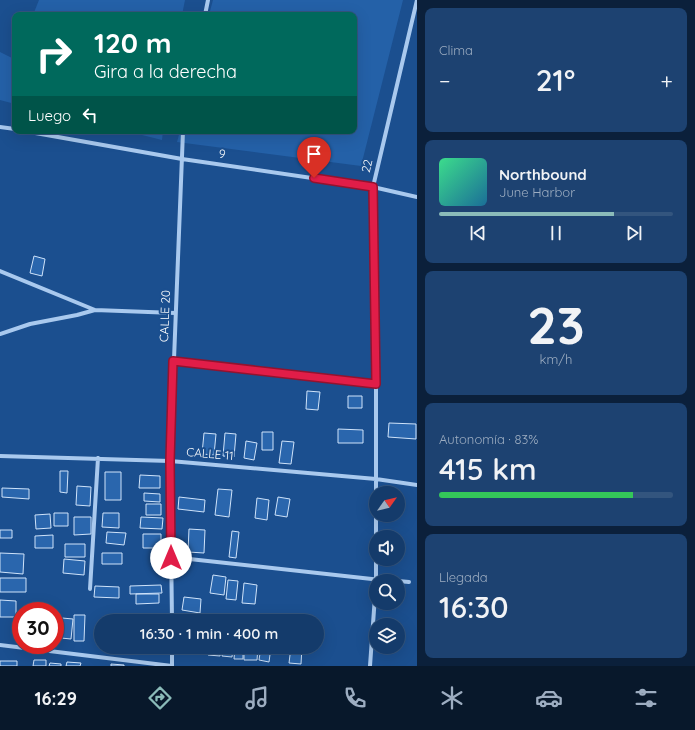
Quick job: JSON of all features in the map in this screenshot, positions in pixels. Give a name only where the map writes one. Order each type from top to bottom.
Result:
[{"type":"street","points":[[205,12],[208,0]]},
{"type":"street","name":"22","points":[[376,530],[376,384],[373,187],[417,0]]},
{"type":"street","points":[[0,127],[12,129]]},
{"type":"street","name":"9","points":[[41,134],[182,159],[373,187],[417,197]]},
{"type":"street","name":"CALLE 20","points":[[172,614],[170,461],[183,134]]},
{"type":"street","points":[[0,271],[95,310]]},
{"type":"street","points":[[0,334],[30,324],[95,310],[176,313]]},
{"type":"street","points":[[173,361],[376,384]]},
{"type":"street","name":"CALLE 11","points":[[0,456],[170,461],[376,479],[417,485]]},
{"type":"street","points":[[90,589],[98,458]]},
{"type":"street","points":[[171,558],[369,580]]},
{"type":"street","name":"22","points":[[370,666],[374,610]]},
{"type":"street","points":[[0,645],[172,666],[172,654]]},
{"type":"shaded area","points":[[39,0],[185,0],[183,12],[34,12]]},
{"type":"shaded area","points":[[213,0],[403,0],[361,166],[177,142],[179,134],[357,134],[357,12],[210,12]]},
{"type":"shaded area","points":[[0,52],[12,58],[12,103],[0,100]]},
{"type":"shaded area","points":[[138,134],[163,134],[162,140]]},
{"type":"building","points":[[34,256],[45,259],[42,276],[30,273]]},
{"type":"building","points":[[307,391],[320,392],[318,410],[306,409]]},
{"type":"building","points":[[348,396],[362,396],[362,408],[348,408]]},
{"type":"building","points":[[389,423],[416,424],[416,439],[388,437]]},
{"type":"building","points":[[338,429],[363,430],[363,443],[338,443]]},
{"type":"building","points":[[262,432],[273,432],[273,450],[262,450]]},
{"type":"building","points":[[204,433],[216,434],[214,455],[202,454]]},
{"type":"building","points":[[225,433],[236,434],[234,457],[223,456]]},
{"type":"building","points":[[246,441],[257,443],[254,460],[244,458]]},
{"type":"building","points":[[282,441],[294,442],[291,464],[279,463]]},
{"type":"building","points":[[60,471],[68,471],[67,493],[60,492]]},
{"type":"building","points":[[105,472],[121,472],[121,500],[105,500]]},
{"type":"building","points":[[140,475],[160,476],[160,488],[139,488]]},
{"type":"building","points":[[77,486],[91,487],[90,506],[76,505]]},
{"type":"building","points":[[2,488],[29,489],[29,499],[2,497]]},
{"type":"building","points":[[218,489],[232,490],[229,517],[215,515]]},
{"type":"building","points":[[144,493],[160,494],[160,502],[144,501]]},
{"type":"building","points":[[179,497],[205,500],[204,512],[178,509]]},
{"type":"building","points":[[278,497],[290,499],[287,517],[275,515]]},
{"type":"building","points":[[257,498],[269,500],[267,520],[255,518]]},
{"type":"building","points":[[146,504],[161,504],[161,515],[146,515]]},
{"type":"building","points":[[54,513],[68,513],[68,526],[54,526]]},
{"type":"building","points":[[103,513],[119,513],[119,528],[102,527]]},
{"type":"building","points":[[50,514],[51,528],[36,529],[35,515]]},
{"type":"building","points":[[74,517],[91,517],[91,534],[74,535]]},
{"type":"building","points":[[141,517],[163,518],[162,529],[140,528]]},
{"type":"building","points":[[189,529],[205,530],[204,553],[188,552]]},
{"type":"building","points":[[0,530],[12,530],[12,538],[0,538]]},
{"type":"building","points":[[232,531],[239,532],[236,558],[229,557]]},
{"type":"building","points":[[107,532],[126,533],[124,545],[106,543]]},
{"type":"building","points":[[143,534],[161,534],[161,548],[143,548]]},
{"type":"building","points":[[53,535],[53,548],[35,548],[35,536]]},
{"type":"building","points":[[65,544],[85,544],[85,557],[65,557]]},
{"type":"building","points":[[0,553],[24,554],[23,574],[0,572]]},
{"type":"building","points":[[102,553],[122,553],[122,564],[102,564]]},
{"type":"building","points":[[64,559],[85,561],[84,575],[63,573]]},
{"type":"building","points":[[213,575],[226,577],[224,595],[210,593]]},
{"type":"building","points":[[0,578],[26,578],[26,592],[0,592]]},
{"type":"building","points":[[228,580],[238,581],[236,600],[226,599]]},
{"type":"building","points":[[244,583],[257,585],[255,604],[242,603]]},
{"type":"building","points":[[161,585],[162,593],[130,594],[130,586]]},
{"type":"building","points":[[95,586],[119,587],[119,598],[94,597]]},
{"type":"building","points":[[136,594],[159,594],[159,603],[136,604]]},
{"type":"building","points":[[184,597],[201,599],[200,613],[182,610]]},
{"type":"building","points":[[0,600],[16,601],[12,602],[12,617],[0,617]]},
{"type":"building","points":[[74,615],[85,615],[84,641],[74,641]]},
{"type":"building","points":[[64,618],[73,619],[71,639],[64,638]]},
{"type":"building","points":[[208,654],[220,654],[220,656]]},
{"type":"building","points":[[222,654],[232,654],[232,657],[222,656]]},
{"type":"building","points":[[234,654],[243,654],[243,659],[234,659]]},
{"type":"building","points":[[244,654],[257,654],[257,660],[244,660]]},
{"type":"building","points":[[260,654],[270,654],[269,662],[259,660]]},
{"type":"building","points":[[290,654],[302,654],[301,664],[289,663]]},
{"type":"building","points":[[34,660],[46,660],[46,666],[33,666]]},
{"type":"building","points":[[0,661],[17,661],[17,666],[0,666]]},
{"type":"building","points":[[67,662],[81,663],[80,666],[66,666]]},
{"type":"building","points":[[50,663],[61,664],[61,666],[49,666]]},
{"type":"building","points":[[111,664],[124,665],[124,666],[111,666]]},
{"type":"route","points":[[171,558],[170,461],[173,361],[376,384],[373,187],[314,178]]}]
